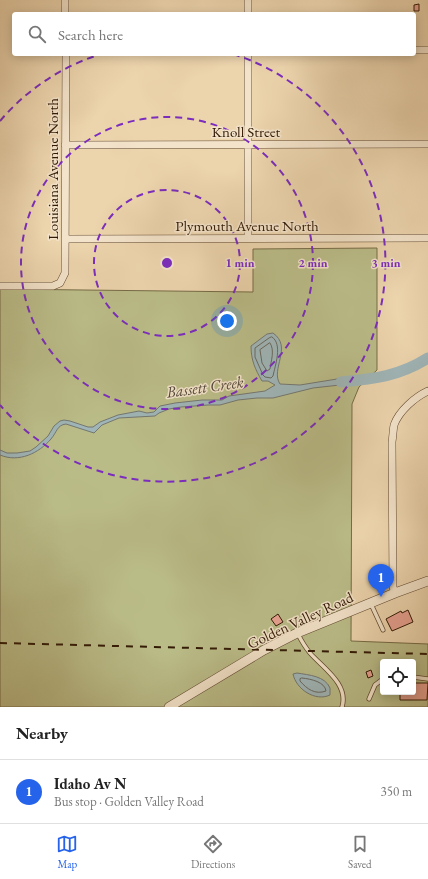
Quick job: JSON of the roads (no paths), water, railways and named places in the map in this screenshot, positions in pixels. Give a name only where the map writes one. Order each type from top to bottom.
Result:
[{"type":"street","points":[[65,0],[65,12]]},
{"type":"street","points":[[248,0],[248,12]]},
{"type":"street","points":[[416,50],[428,50]]},
{"type":"street","name":"Louisiana Avenue North","points":[[0,286],[53,286],[60,283],[65,273],[66,56]]},
{"type":"street","points":[[248,56],[248,238]]},
{"type":"street","name":"Knoll Street","points":[[65,145],[428,144]]},
{"type":"street","name":"Plymouth Avenue North","points":[[65,239],[428,238]]},
{"type":"street","points":[[395,593],[393,587],[392,442],[394,425],[407,406],[428,391]]},
{"type":"street","name":"Golden Valley Road","points":[[169,707],[264,650],[297,633],[428,581]]},
{"type":"lane","points":[[371,603],[383,630]]},
{"type":"lane","points":[[297,633],[308,651],[341,687],[343,698],[342,707]]},
{"type":"lane","points":[[416,677],[428,679]]},
{"type":"lane","points":[[369,699],[375,685],[380,681]]},
{"type":"water","points":[[273,333],[279,339],[281,345],[278,372],[280,384],[300,385],[337,379],[357,378],[356,385],[313,388],[273,398],[238,400],[220,405],[181,407],[169,409],[155,416],[119,418],[102,425],[94,433],[66,424],[59,427],[46,444],[35,452],[14,458],[0,455],[0,450],[7,453],[30,451],[48,436],[54,426],[60,421],[64,420],[93,427],[100,422],[118,415],[139,411],[147,413],[154,412],[160,406],[202,400],[222,400],[229,396],[265,391],[275,385],[268,381],[262,381],[254,364],[251,346],[267,334]]},
{"type":"water","points":[[293,674],[307,674],[324,681],[330,688],[330,695],[318,697],[307,693],[298,685],[295,679]]},
{"type":"waterway","name":"Bassett Creek","points":[[341,382],[365,380],[397,373],[428,358]]},
{"type":"railway","points":[[0,643],[428,654]]},
{"type":"place","name":"Idaho Av N","points":[[381,597]]}]
